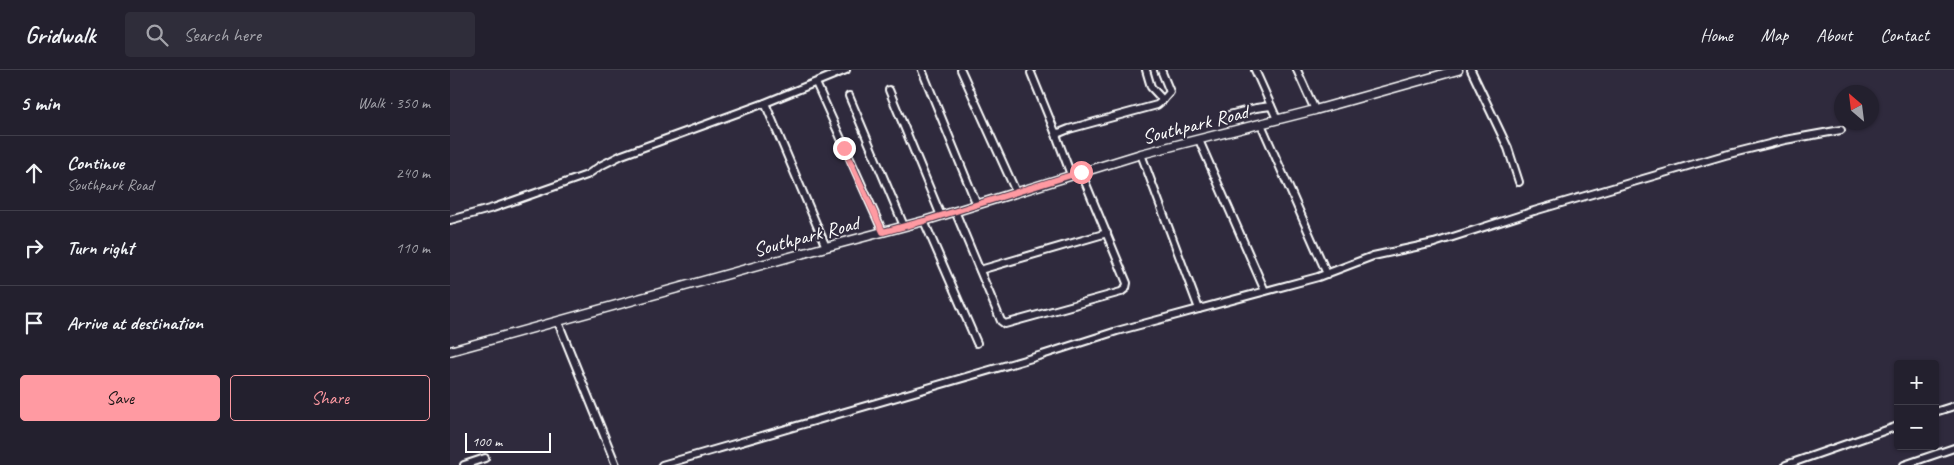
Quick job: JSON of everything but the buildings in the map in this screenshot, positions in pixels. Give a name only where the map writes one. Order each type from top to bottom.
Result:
[{"type":"street","points":[[450,220],[493,208],[587,175],[622,155],[765,103],[846,70]]},
{"type":"street","points":[[922,70],[977,204]]},
{"type":"street","points":[[960,70],[1016,192]]},
{"type":"street","points":[[1146,70],[1151,87],[1163,100]]},
{"type":"street","points":[[1055,132],[1059,133],[1156,105],[1170,92],[1161,70]]},
{"type":"street","points":[[1255,70],[1277,119]]},
{"type":"street","points":[[1297,70],[1315,110]]},
{"type":"street","name":"Southpark Road","points":[[450,352],[924,221],[1140,154],[1315,110],[1443,72],[1458,70]]},
{"type":"street","points":[[1471,70],[1508,148],[1519,182]]},
{"type":"street","points":[[1031,73],[1071,175]]},
{"type":"street","points":[[816,83],[883,232]]},
{"type":"street","points":[[889,90],[941,216]]},
{"type":"street","points":[[849,96],[904,226]]},
{"type":"street","points":[[765,103],[826,247]]},
{"type":"street","points":[[1229,115],[1271,106]]},
{"type":"street","points":[[1261,124],[1326,274]]},
{"type":"street","points":[[662,465],[1199,309],[1265,292],[1326,274],[1373,256],[1434,243],[1534,211],[1725,155],[1784,140],[1841,130]]},
{"type":"street","points":[[1199,140],[1265,292]]},
{"type":"street","points":[[1140,154],[1199,309]]},
{"type":"street","points":[[955,212],[1002,321],[1005,324],[1121,292],[1126,288],[1127,283],[1081,172]]},
{"type":"street","points":[[924,221],[977,343]]},
{"type":"street","points":[[980,270],[1107,233]]},
{"type":"street","points":[[558,322],[616,465]]},
{"type":"street","points":[[1939,411],[1954,406]]},
{"type":"street","points":[[1786,465],[1894,427]]},
{"type":"street","points":[[1904,465],[1954,448]]},
{"type":"street","points":[[464,465],[485,458]]},
{"type":"route","points":[[844,148],[883,232],[1081,172]]}]
